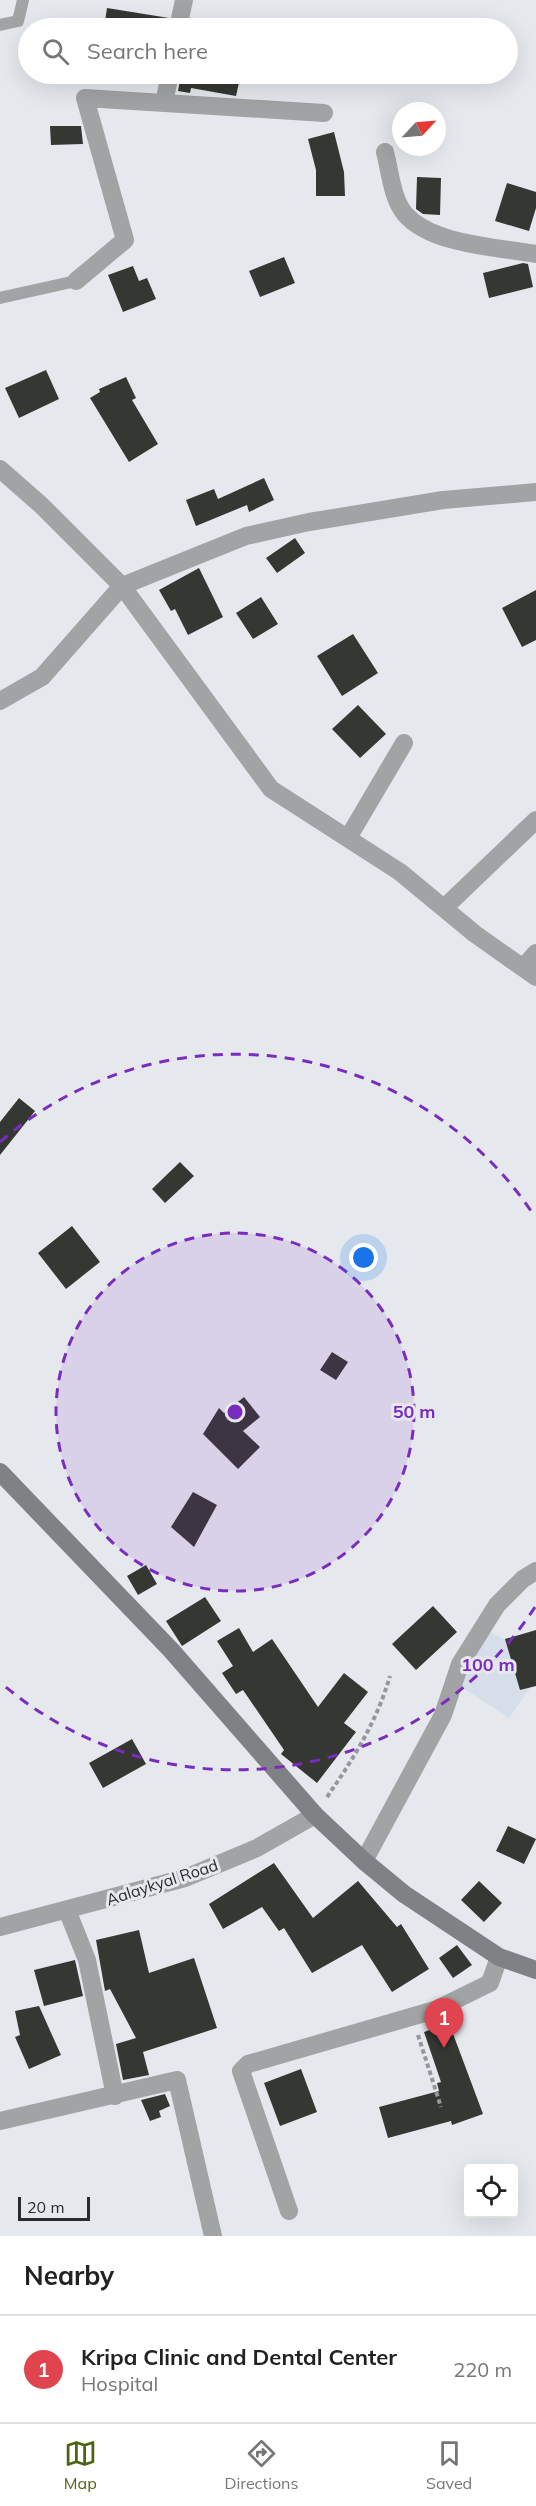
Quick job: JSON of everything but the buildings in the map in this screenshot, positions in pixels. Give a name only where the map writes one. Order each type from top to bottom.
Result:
[{"type":"main road","points":[[0,1472],[171,1650],[315,1815],[364,1861],[404,1894],[499,1957],[536,1971]]},
{"type":"street","points":[[180,18],[184,0]]},
{"type":"street","points":[[164,103],[168,84]]},
{"type":"street","points":[[76,281],[125,240],[85,98],[324,113]]},
{"type":"street","points":[[386,152],[392,183],[404,213],[424,231],[458,240],[536,254]]},
{"type":"street","points":[[0,469],[41,505],[122,586],[271,789],[400,872],[529,973],[536,953]]},
{"type":"street","points":[[0,701],[42,677],[122,586],[246,536],[309,522],[443,500],[536,492]]},
{"type":"street","points":[[348,838],[404,743]]},
{"type":"street","points":[[444,908],[536,820]]},
{"type":"street","points":[[364,1861],[443,1715],[460,1664],[497,1605],[523,1579],[536,1571]]},
{"type":"street","name":"Aalaykyal Road","points":[[0,1927],[185,1878],[257,1848],[315,1815]]},
{"type":"street","points":[[67,1910],[87,1960],[115,2096]]},
{"type":"street","points":[[289,2211],[241,2071],[248,2064],[435,2010],[490,1983],[499,1957]]},
{"type":"street","points":[[0,2121],[177,2080],[213,2236]]},
{"type":"lane","points":[[19,18],[23,0]]},
{"type":"lane","points":[[0,25],[18,21]]},
{"type":"lane","points":[[0,298],[76,281]]},
{"type":"path","points":[[315,1815],[358,1751],[381,1708],[390,1676]]},
{"type":"path","points":[[406,2018],[415,2026],[441,2107]]},
{"type":"shaded area","points":[[491,1632],[536,1656],[536,1679],[509,1718],[454,1682]]},
{"type":"place","name":"Kripa Clinic and Dental Center","points":[[444,2048]]}]
